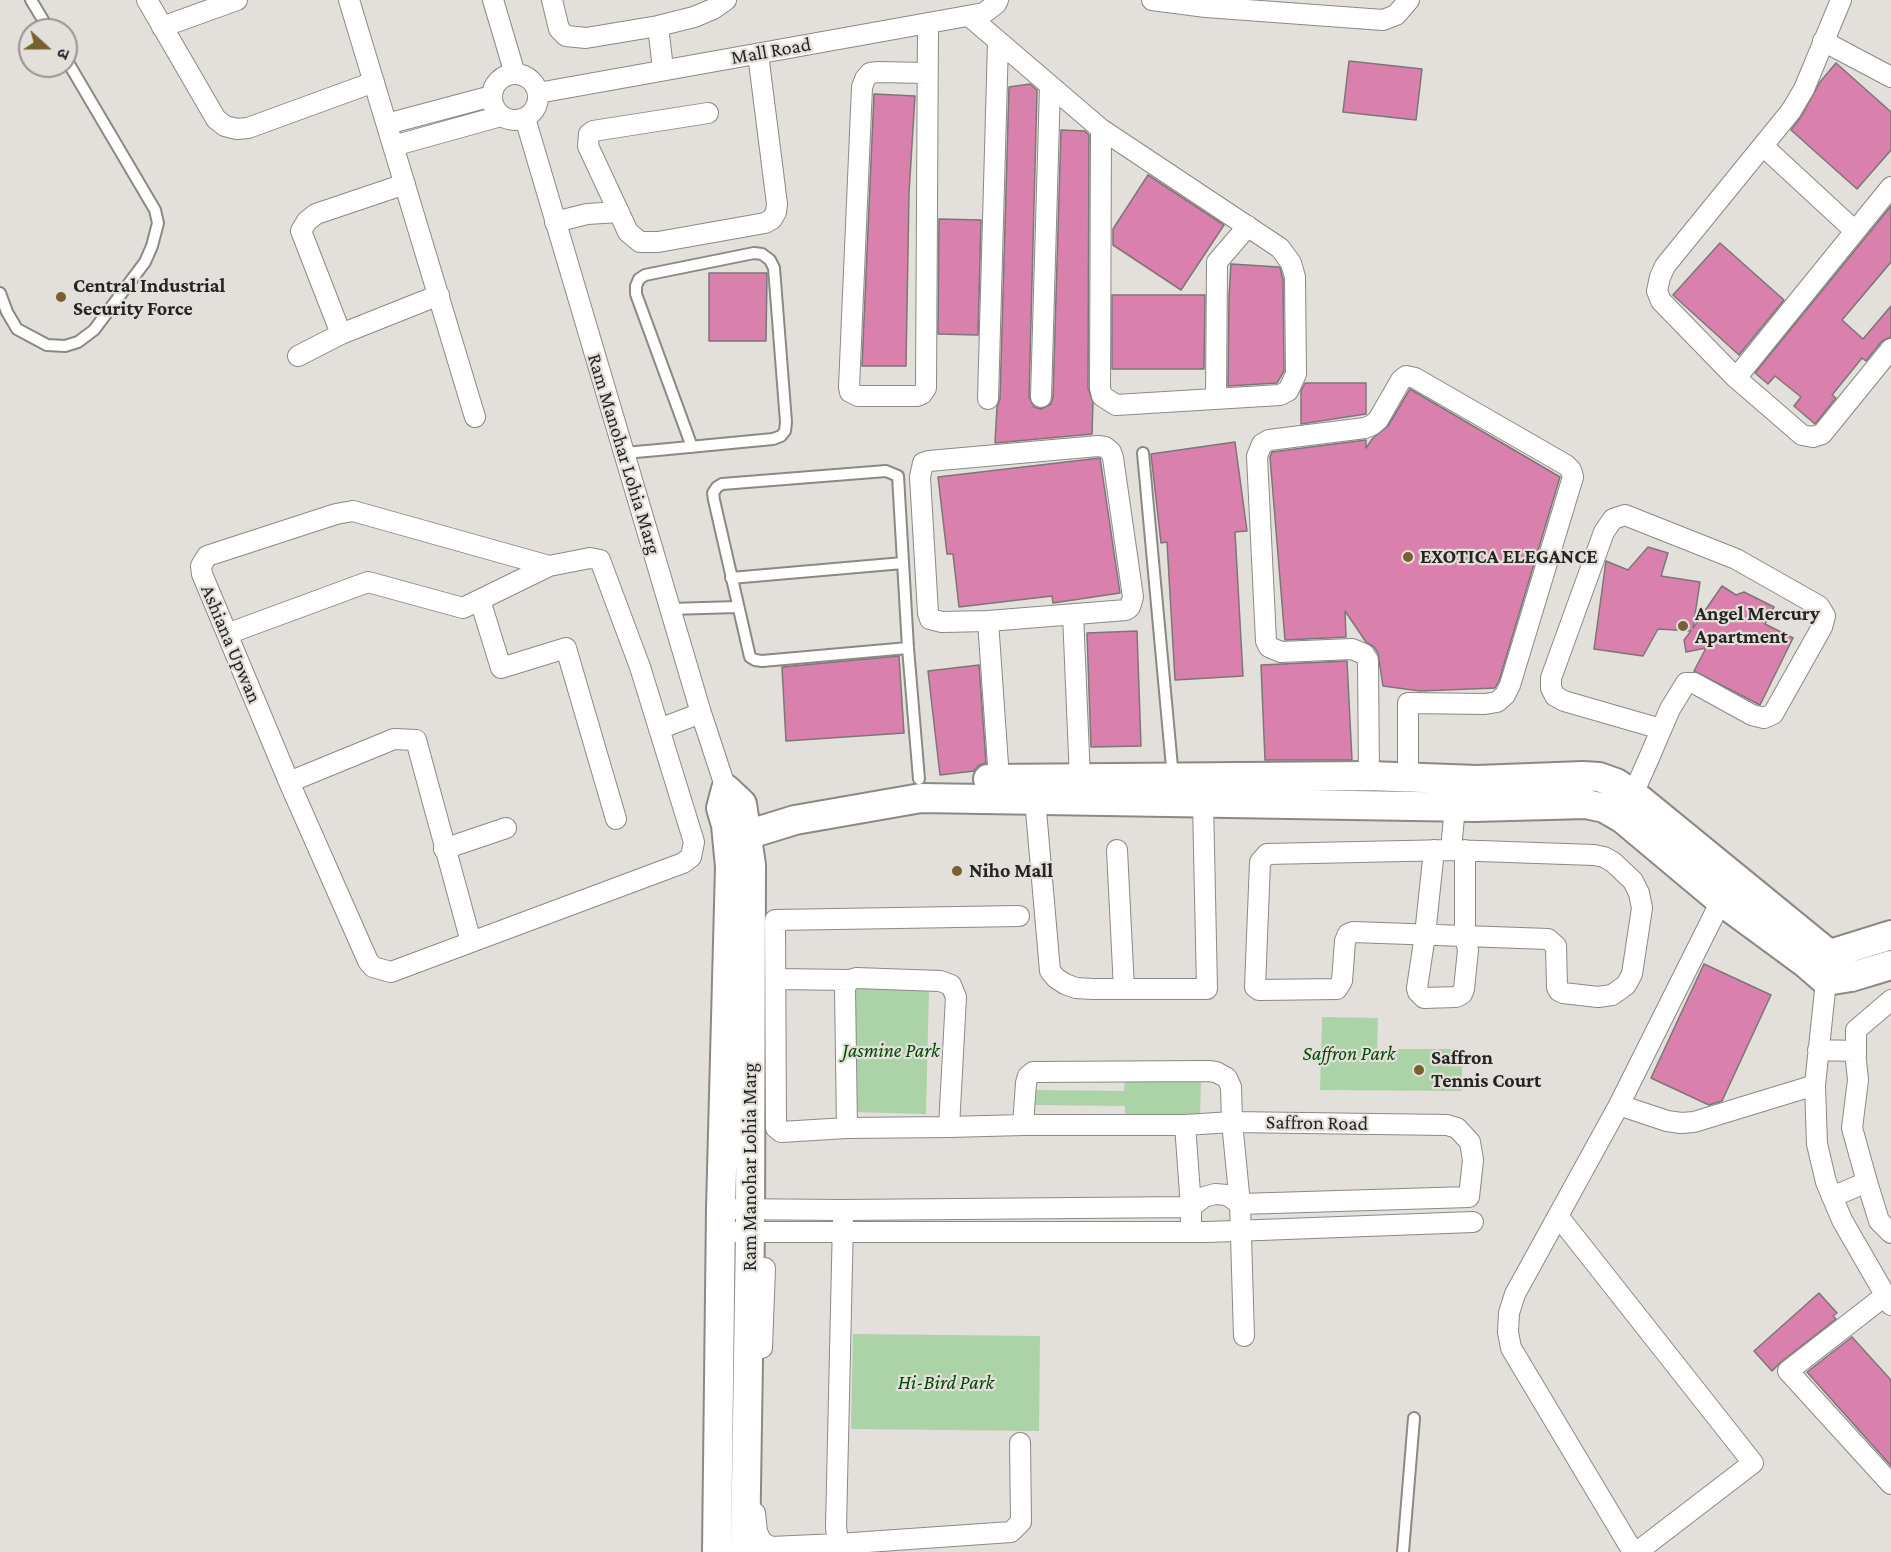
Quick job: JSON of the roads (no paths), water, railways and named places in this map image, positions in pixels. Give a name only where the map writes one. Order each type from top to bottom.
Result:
[{"type":"street","points":[[147,0],[216,119],[225,126],[237,129],[248,128],[374,82]]},
{"type":"street","points":[[162,27],[237,0]]},
{"type":"street","points":[[350,0],[475,417]]},
{"type":"street","points":[[493,0],[515,74]]},
{"type":"street","points":[[552,0],[559,29],[567,36],[586,39],[694,17],[713,9],[726,0]]},
{"type":"street","name":"Mall Road","points":[[538,93],[984,13],[998,0]]},
{"type":"street","points":[[1152,0],[1206,7],[1383,20],[1396,15],[1409,0]]},
{"type":"street","points":[[1841,0],[1804,89],[1791,111],[1665,266],[1657,291],[1660,301],[1736,378],[1802,435],[1813,437],[1822,434],[1891,349]]},
{"type":"street","points":[[969,16],[1101,129],[1280,248],[1291,263],[1295,277],[1296,374],[1288,391],[1280,395],[1116,405],[1102,396],[1100,388],[1101,129]]},
{"type":"street","points":[[926,73],[878,72],[870,74],[862,87],[849,387],[850,392],[858,396],[917,396],[922,394],[926,388],[928,23]]},
{"type":"street","points":[[658,26],[663,69]]},
{"type":"street","points":[[1823,41],[1891,77]]},
{"type":"street","points":[[988,399],[998,42]]},
{"type":"street","points":[[708,113],[593,131],[589,134],[588,146],[628,232],[640,242],[648,243],[765,223],[776,213],[777,204],[758,54]]},
{"type":"street","points":[[393,146],[501,116],[513,120],[525,118],[536,108],[538,93],[533,82],[515,74],[499,81],[492,96],[493,103],[501,116]]},
{"type":"street","points":[[1041,397],[1050,86]]},
{"type":"street","points":[[387,124],[492,96]]},
{"type":"street","name":"Ram Manohar Lohia Marg","points":[[525,118],[701,713],[726,789],[721,808],[737,830],[752,865],[745,1552]]},
{"type":"street","points":[[1763,146],[1856,231]]},
{"type":"street","points":[[341,334],[301,231],[307,221],[316,214],[405,184]]},
{"type":"street","points":[[1736,378],[1891,187]]},
{"type":"street","points":[[555,222],[587,214],[619,212]]},
{"type":"street","points":[[1216,399],[1217,262],[1248,226]]},
{"type":"street","points":[[298,356],[341,334],[438,295]]},
{"type":"street","points":[[1386,805],[1388,776],[1408,703],[1485,704],[1497,702],[1510,685],[1574,477],[1566,465],[1410,376],[1401,380],[1378,420],[1372,425],[1365,428],[1269,440],[1262,444],[1257,456],[1266,641],[1269,647],[1281,652],[1352,649],[1364,654],[1368,660],[1388,776]]},
{"type":"street","points":[[1105,447],[1111,452],[1113,458],[1132,603],[1126,610],[988,621],[935,622],[927,613],[920,470],[923,463],[1105,447]]},
{"type":"street","name":"Ashiana Upwan","points":[[342,512],[360,512],[549,567],[596,558],[603,564],[640,667],[694,842],[691,857],[683,863],[391,972],[373,967],[368,961],[289,783],[227,634],[201,574],[201,566],[207,556],[342,512]]},
{"type":"street","points":[[1633,794],[1670,709],[1686,683],[1694,683],[1752,715],[1764,718],[1773,714],[1822,627],[1825,616],[1819,606],[1736,560],[1624,515],[1613,519],[1604,532],[1551,678],[1551,688],[1555,696],[1564,701],[1661,729]]},
{"type":"street","points":[[227,634],[368,582],[463,609],[549,567]]},
{"type":"street","points":[[480,600],[501,668],[566,648],[616,819]]},
{"type":"street","points":[[1073,614],[1080,779]]},
{"type":"street","points":[[988,621],[999,779]]},
{"type":"street","points":[[659,729],[701,713]]},
{"type":"street","points":[[289,783],[394,739],[416,740],[471,942]]},
{"type":"street","points":[[737,830],[921,798],[1035,799],[1114,790],[1173,778],[1388,776],[1477,780],[1599,777],[1616,783],[1633,794],[1828,969]]},
{"type":"street","points":[[737,830],[793,805],[919,779],[1080,779],[1114,790],[1203,802],[1455,806],[1586,804],[1604,808],[1623,819],[1721,901],[1828,969],[1891,965]]},
{"type":"street","points":[[1035,799],[1050,971],[1056,978],[1076,988],[1207,989],[1203,802]]},
{"type":"street","points":[[1450,850],[1468,950],[1464,989],[1462,994],[1456,998],[1424,998],[1418,993],[1417,988],[1425,935],[1450,850],[1455,806]]},
{"type":"street","points":[[444,849],[506,828]]},
{"type":"street","name":"Ram Manohar Lohia Marg","points":[[717,1552],[721,1220],[730,867],[737,830]]},
{"type":"street","points":[[1117,850],[1124,988]]},
{"type":"street","points":[[1450,850],[1604,856],[1633,881],[1639,893],[1642,908],[1632,974],[1626,985],[1612,995],[1598,997],[1559,991],[1556,946],[1548,939],[1425,935],[1353,932],[1348,934],[1345,941],[1342,981],[1337,989],[1259,990],[1255,985],[1260,862],[1267,854],[1450,850]]},
{"type":"street","points":[[1558,1216],[1753,1463],[1635,1552],[1511,1348],[1508,1332],[1509,1313],[1515,1294],[1619,1105],[1721,901]]},
{"type":"street","points":[[949,1127],[956,997],[951,986],[940,981],[856,978],[849,980],[776,979],[775,920],[1019,916]]},
{"type":"street","points":[[1828,969],[1891,935]]},
{"type":"street","points":[[1828,969],[1815,1084],[1817,1144],[1826,1182],[1842,1220],[1888,1300],[1788,1371],[1891,1484]]},
{"type":"street","name":"Saffron Road","points":[[776,979],[776,1128],[781,1132],[847,1128],[1185,1125],[1232,1122],[1447,1125],[1457,1128],[1470,1142],[1473,1160],[1469,1197],[1240,1204]]},
{"type":"street","points":[[847,1128],[845,988],[849,980]]},
{"type":"street","points":[[1891,999],[1856,1030],[1858,1080],[1852,1128],[1879,1221],[1891,1233]]},
{"type":"street","points":[[1818,1050],[1855,1051],[1856,1055]]},
{"type":"street","points":[[1023,1125],[1028,1076],[1033,1072],[1216,1072],[1227,1078],[1231,1087],[1242,1231],[1244,1336]]},
{"type":"street","points":[[1619,1105],[1667,1121],[1694,1122],[1815,1084]]},
{"type":"street","points":[[1185,1125],[1191,1232]]},
{"type":"street","points":[[1833,1197],[1868,1182]]},
{"type":"street","points":[[721,1220],[843,1210],[1191,1207],[1204,1197],[1215,1194],[1227,1195],[1240,1204]]},
{"type":"street","points":[[952,1208],[953,1232]]},
{"type":"street","points":[[838,1544],[836,1527],[843,1210]]},
{"type":"street","points":[[750,1219],[843,1232],[1191,1232],[1473,1222]]},
{"type":"street","points":[[765,1268],[755,1519],[757,1532],[762,1542],[771,1547],[1011,1532],[1021,1522],[1020,1443]]},
{"type":"lane","points":[[31,0],[42,18]]},
{"type":"lane","points":[[0,293],[17,329],[47,345],[65,346],[78,342],[94,330],[145,262],[152,246],[158,223],[155,210],[77,78]]},
{"type":"lane","points":[[624,453],[773,440],[785,431],[774,268],[770,260],[762,254],[754,253],[645,275],[639,279],[636,286],[636,294],[692,447]]},
{"type":"lane","points":[[1143,453],[1173,778]]},
{"type":"lane","points":[[908,648],[754,660],[750,657],[714,500],[713,493],[717,487],[722,484],[886,471],[898,476],[908,648],[919,779]]},
{"type":"lane","points":[[731,578],[903,563]]},
{"type":"lane","points":[[670,609],[737,607]]},
{"type":"lane","points":[[1403,1552],[1414,1418]]},
{"type":"place","name":"Central Industrial Security Force","points":[[61,297]]},
{"type":"place","name":"EXOTICA ELEGANCE","points":[[1408,557]]},
{"type":"place","name":"Angel Mercury Apartment","points":[[1683,626]]},
{"type":"place","name":"Niho Mall","points":[[957,871]]},
{"type":"place","name":"Saffron Tennis Court","points":[[1419,1070]]},
{"type":"park label","name":"Jasmine Park","points":[[891,1051]]},
{"type":"park label","name":"Saffron Park","points":[[1349,1054]]},
{"type":"park label","name":"Hi-Bird Park","points":[[946,1383]]}]
